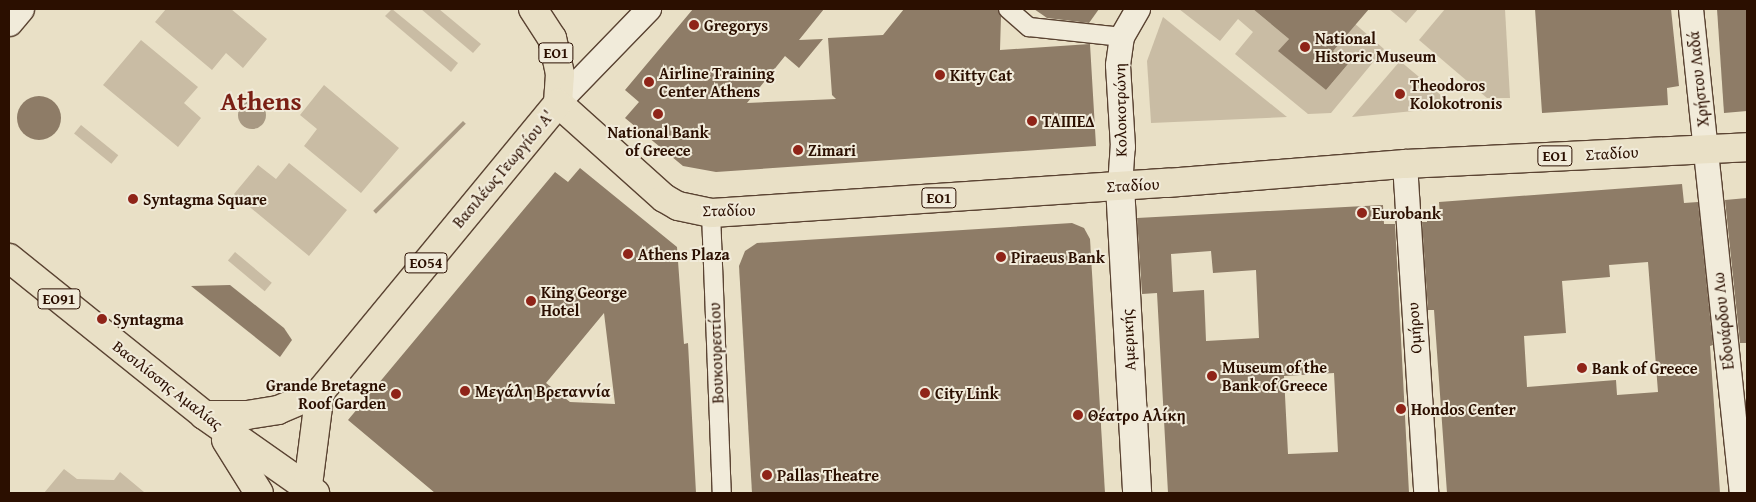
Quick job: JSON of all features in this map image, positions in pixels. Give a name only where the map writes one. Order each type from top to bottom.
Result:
[{"type":"main road","name":"ΕΟ1","points":[[533,9],[552,38],[560,74],[558,103]]},
{"type":"main road","name":"Σταδίου","points":[[558,103],[664,198],[678,206],[711,213],[1120,186],[1405,164],[1747,147]]},
{"type":"main road","name":"Βασιλέως Γεωργίου Α'","points":[[320,392],[558,103]]},
{"type":"main road","name":"Βασιλίσσης Αμαλίας","points":[[9,258],[204,415],[310,491]]},
{"type":"main road","points":[[204,415],[247,415],[278,410],[320,392],[310,491]]},
{"type":"main road","points":[[204,415],[238,455],[259,493]]},
{"type":"street","points":[[9,22],[20,9]]},
{"type":"street","points":[[558,103],[649,9]]},
{"type":"street","points":[[1008,9],[1029,27],[1122,37]]},
{"type":"street","name":"Κολοκοτρώνη","points":[[1120,186],[1122,146],[1118,65],[1122,37],[1138,9]]},
{"type":"street","name":"Χρήστου Λαδά","points":[[1691,9],[1705,149]]},
{"type":"street","name":"Εδουάρδου Λω","points":[[1705,149],[1742,493]]},
{"type":"street","name":"Ομήρου","points":[[1405,164],[1426,493]]},
{"type":"street","name":"Αμερικής","points":[[1120,186],[1137,493]]},
{"type":"street","name":"Βουκουρεστίου","points":[[711,213],[722,493]]},
{"type":"shaded area","points":[[166,9],[231,9],[267,39],[243,68],[226,53],[212,70],[155,22]]},
{"type":"shaded area","points":[[392,9],[458,63],[451,72],[385,16]]},
{"type":"shaded area","points":[[421,9],[439,9],[481,44],[473,53]]},
{"type":"shaded area","points":[[1179,9],[1253,9],[1289,39],[1279,51],[1326,90],[1348,64],[1323,43],[1346,16],[1384,49],[1331,113],[1308,114],[1235,54],[1253,32],[1238,19],[1220,41]]},
{"type":"shaded area","points":[[1389,9],[1418,9],[1406,23]]},
{"type":"shaded area","points":[[1445,9],[1505,9],[1510,98],[1487,98],[1419,40]]},
{"type":"shaded area","points":[[1163,17],[1287,117],[1151,123],[1147,61]]},
{"type":"shaded area","points":[[141,40],[198,87],[184,103],[201,118],[178,147],[103,85]]},
{"type":"shaded area","points":[[1400,61],[1455,107],[1352,117]]},
{"type":"shaded area","points":[[324,85],[399,148],[361,193],[304,146],[317,129],[300,115]]},
{"type":"shaded area","points":[[252,101],[262,105],[266,115],[262,125],[252,129],[242,125],[238,115],[242,105]]},
{"type":"shaded area","points":[[463,121],[466,124],[376,214],[373,211]]},
{"type":"shaded area","points":[[81,125],[118,155],[111,164],[74,134]]},
{"type":"shaded area","points":[[289,163],[347,210],[309,256],[234,194],[258,165],[276,179]]},
{"type":"shaded area","points":[[235,252],[272,283],[265,291],[228,260]]},
{"type":"shaded area","points":[[64,469],[77,479],[114,480],[120,472],[144,492],[44,493]]},
{"type":"building","points":[[693,9],[824,9],[799,40],[823,39],[799,68],[785,56],[747,103],[836,99],[832,95],[828,38],[883,35],[904,9],[998,9],[1001,16],[1000,50],[1090,44],[1096,146],[716,172],[683,166],[625,118],[639,102],[625,90]]},
{"type":"building","points":[[1034,9],[1099,9],[1089,23],[1047,18]]},
{"type":"building","name":"National Historic Museum","points":[[1253,9],[1369,9],[1333,51],[1348,64],[1326,90],[1278,51],[1289,39]]},
{"type":"building","points":[[1535,9],[1671,9],[1679,86],[1667,88],[1668,105],[1542,113]]},
{"type":"building","points":[[1717,9],[1747,9],[1747,111],[1724,113]]},
{"type":"building","points":[[39,96],[51,100],[57,106],[61,118],[57,130],[51,136],[39,140],[27,136],[21,130],[17,118],[21,106],[27,100]]},
{"type":"building","name":"Μεγάλη Βρεταννία","points":[[580,168],[677,247],[684,344],[688,343],[696,493],[435,493],[348,420],[555,172],[568,182]],"holes":[[[604,313],[615,404],[570,402],[546,383]]]},
{"type":"building","points":[[1682,184],[1684,203],[1698,202],[1713,345],[1710,346],[1720,493],[1447,493],[1434,310],[1428,310],[1422,222],[1427,222],[1427,216],[1440,216],[1439,202]],"holes":[[[1648,262],[1658,392],[1617,395],[1616,380],[1527,387],[1524,336],[1566,333],[1562,281],[1610,277],[1609,265]]]},
{"type":"building","points":[[1747,198],[1747,343],[1740,343],[1725,200]]},
{"type":"building","points":[[1383,205],[1384,224],[1395,224],[1409,493],[1168,493],[1157,293],[1142,294],[1137,218]],"holes":[[[1211,251],[1213,273],[1256,270],[1259,338],[1206,341],[1204,290],[1173,292],[1171,254]],[[1334,373],[1338,452],[1288,454],[1284,376]]]},
{"type":"building","points":[[1072,223],[1084,228],[1090,239],[1105,493],[752,493],[739,266],[745,251],[757,243]]},
{"type":"building","points":[[230,285],[284,328],[292,340],[280,357],[191,286]]},
{"type":"place","name":"Gregorys","points":[[694,25]]},
{"type":"place","name":"National Historic Museum","points":[[1305,47]]},
{"type":"place","name":"Kitty Cat","points":[[940,75]]},
{"type":"place","name":"Airline Training Center Athens","points":[[649,82]]},
{"type":"place","name":"Theodoros Kolokotronis","points":[[1400,94]]},
{"type":"place","name":"National Bank of Greece","points":[[658,114]]},
{"type":"place","name":"ΤΑΙΠΕΔ","points":[[1032,121]]},
{"type":"place","name":"Zimari","points":[[798,150]]},
{"type":"place","name":"Syntagma Square","points":[[133,199]]},
{"type":"place","name":"Eurobank","points":[[1362,213]]},
{"type":"place","name":"Athens Plaza","points":[[628,254]]},
{"type":"place","name":"Piraeus Bank","points":[[1001,257]]},
{"type":"place","name":"King George Hotel","points":[[531,301]]},
{"type":"place","name":"Syntagma","points":[[102,319]]},
{"type":"place","name":"Bank of Greece","points":[[1582,368]]},
{"type":"place","name":"Museum of the Bank of Greece","points":[[1212,376]]},
{"type":"place","name":"Μεγάλη Βρεταννία","points":[[465,391]]},
{"type":"place","name":"City Link","points":[[925,393]]},
{"type":"place","name":"Grande Bretagne Roof Garden","points":[[396,394]]},
{"type":"place","name":"Hondos Center","points":[[1401,409]]},
{"type":"place","name":"Θέατρο Αλίκη","points":[[1078,415]]},
{"type":"place","name":"Pallas Theatre","points":[[767,475]]},
{"type":"district","name":"Athens","points":[[261,101]]}]
